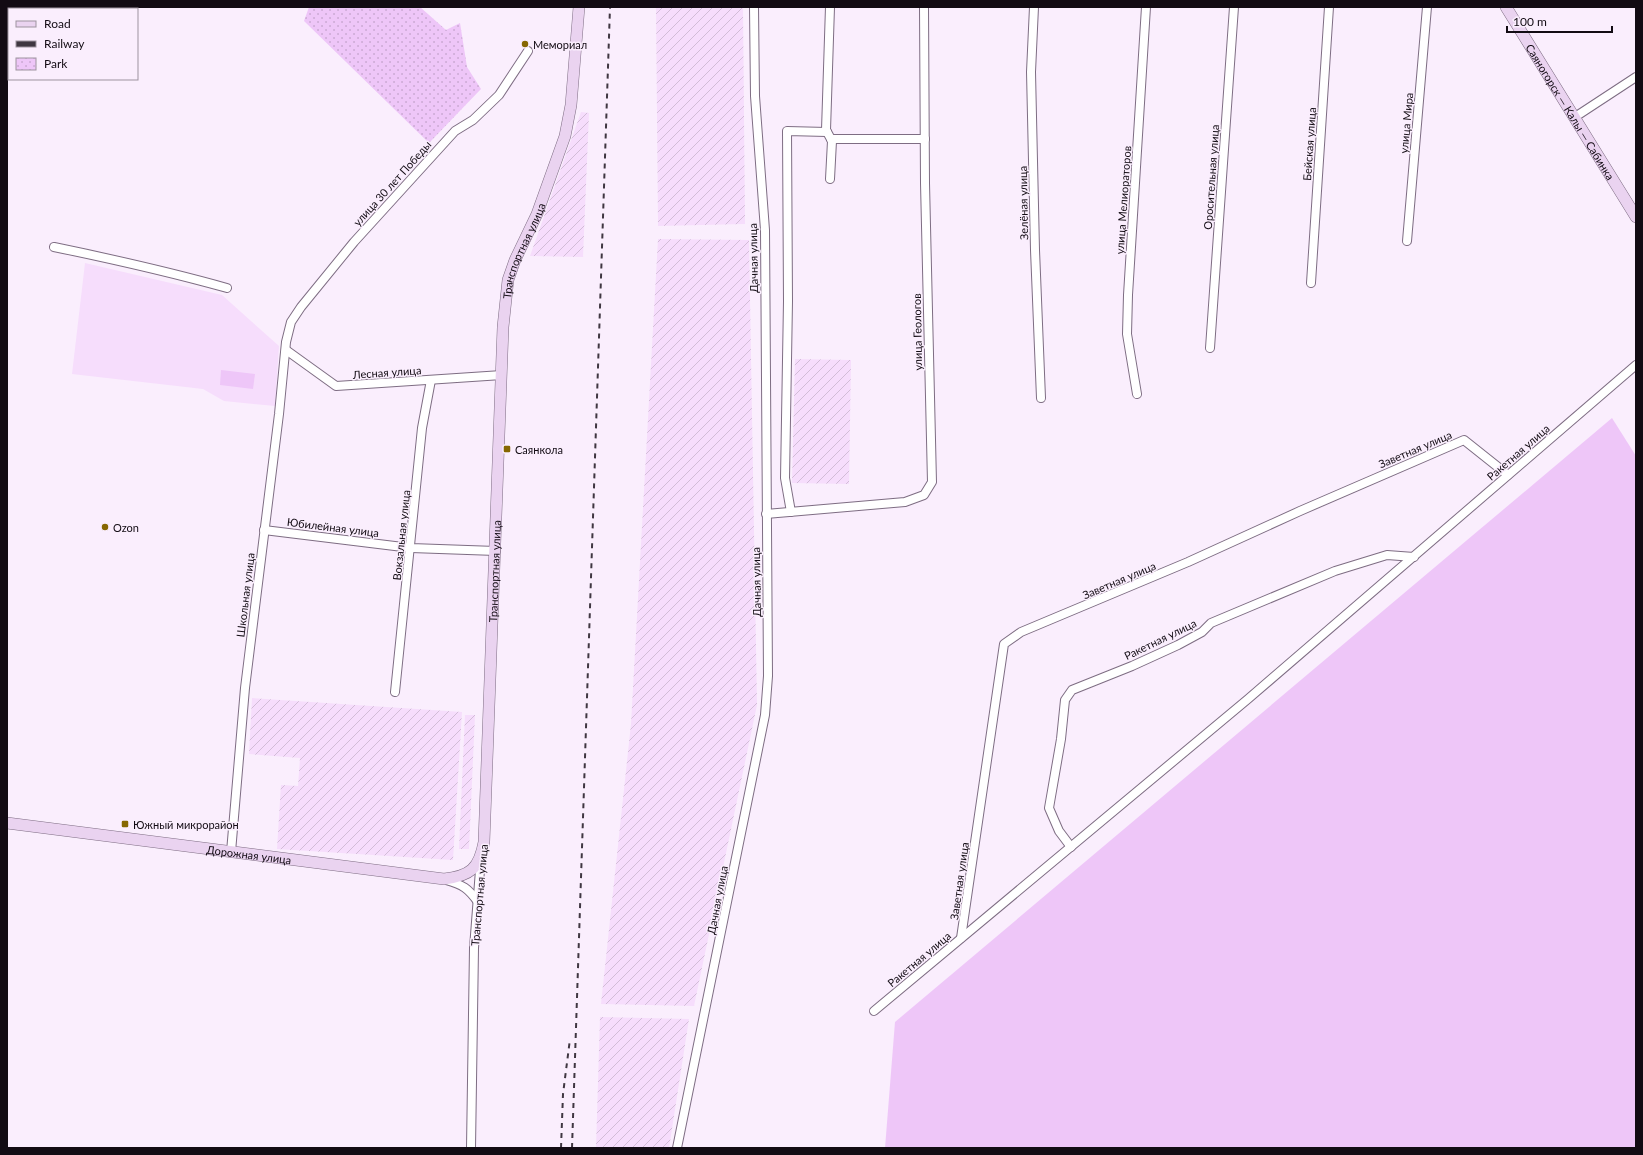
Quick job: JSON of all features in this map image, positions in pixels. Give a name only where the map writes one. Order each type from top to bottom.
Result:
[{"type":"street","name":"Транспортная улица","points":[[471,1148],[474,948],[481,856],[484,842],[496,551],[503,327],[508,280],[515,260],[537,214],[565,136],[571,105],[579,7]]},
{"type":"street","name":"Дачная улица","points":[[677,1148],[765,716],[768,676],[764,230],[755,96],[754,7]]},
{"type":"street","points":[[830,7],[826,130],[832,141],[830,180]]},
{"type":"street","name":"улица Геологов","points":[[766,514],[905,502],[924,495],[932,482],[925,139],[924,7]]},
{"type":"street","name":"Зелёная улица","points":[[1034,7],[1031,72],[1035,250],[1041,398]]},
{"type":"street","name":"улица Мелиораторов","points":[[1137,394],[1127,334],[1128,295],[1146,7]]},
{"type":"street","name":"Оросительная улица","points":[[1210,348],[1234,7]]},
{"type":"street","name":"Бейская улица","points":[[1311,283],[1329,7]]},
{"type":"street","name":"улица Мира","points":[[1407,241],[1427,7]]},
{"type":"street","name":"Саяногорск — Калы — Сабинка","points":[[1507,7],[1636,217]]},
{"type":"street","name":"улица 30 лет Победы","points":[[286,346],[291,322],[301,307],[354,242],[455,131],[473,120],[498,95],[528,51]]},
{"type":"street","points":[[1575,117],[1636,76]]},
{"type":"street","points":[[791,512],[785,478],[788,301],[787,131],[829,135],[925,139]]},
{"type":"street","points":[[54,248],[111,258],[227,288]]},
{"type":"street","name":"Лесная улица","points":[[286,346],[336,386],[502,375]]},
{"type":"street","name":"Школьная улица","points":[[231,852],[244,688],[286,346]]},
{"type":"street","name":"Ракетная улица","points":[[874,1011],[1248,699],[1636,365]]},
{"type":"street","name":"Вокзальная улица","points":[[395,692],[411,548],[422,428],[431,380]]},
{"type":"street","name":"Заветная улица","points":[[961,938],[1004,644],[1021,632],[1181,566],[1300,511],[1464,440],[1508,475]]},
{"type":"street","name":"Юбилейная улица","points":[[264,530],[411,548],[496,551]]},
{"type":"street","name":"Ракетная улица","points":[[1071,847],[1058,831],[1049,808],[1061,739],[1065,700],[1072,690],[1119,672],[1178,645],[1202,632],[1211,623],[1335,571],[1387,555],[1414,556]]},
{"type":"street","name":"Дорожная улица","points":[[7,823],[444,879],[458,878],[468,873],[476,866],[481,856]]},
{"type":"street","points":[[444,879],[463,885],[471,892],[478,902]]},
{"type":"shaded area","points":[[656,7],[743,7],[745,224],[658,226]]},
{"type":"shaded area","points":[[581,112],[589,113],[583,257],[530,256]]},
{"type":"shaded area","points":[[658,239],[749,240],[757,705],[694,1006],[601,1004],[631,724]]},
{"type":"shaded area","points":[[85,263],[222,295],[279,346],[275,406],[224,401],[203,389],[72,374]]},
{"type":"shaded area","points":[[795,359],[851,360],[849,484],[792,483]]},
{"type":"shaded area","points":[[252,698],[462,712],[453,860],[277,849],[281,785],[298,786],[300,758],[249,754]]},
{"type":"shaded area","points":[[465,715],[475,715],[469,849],[459,849]]},
{"type":"shaded area","points":[[600,1017],[689,1019],[669,1148],[596,1148]]},
{"type":"green space","points":[[309,7],[420,7],[446,30],[460,23],[467,67],[481,89],[429,143],[304,21]]},
{"type":"green space","points":[[221,370],[255,374],[253,389],[220,385]]},
{"type":"green space","points":[[1612,418],[1636,456],[1636,1148],[885,1148],[895,1022]]},
{"type":"railway","points":[[572,1148],[610,7]]},
{"type":"railway","points":[[561,1148],[563,1094],[570,1039]]},
{"type":"place","name":"Мемориал","points":[[525,44]]},
{"type":"place","name":"Саянкола","points":[[507,449]]},
{"type":"place","name":"Ozon","points":[[105,527]]},
{"type":"place","name":"Южный микрорайон","points":[[125,824]]}]
